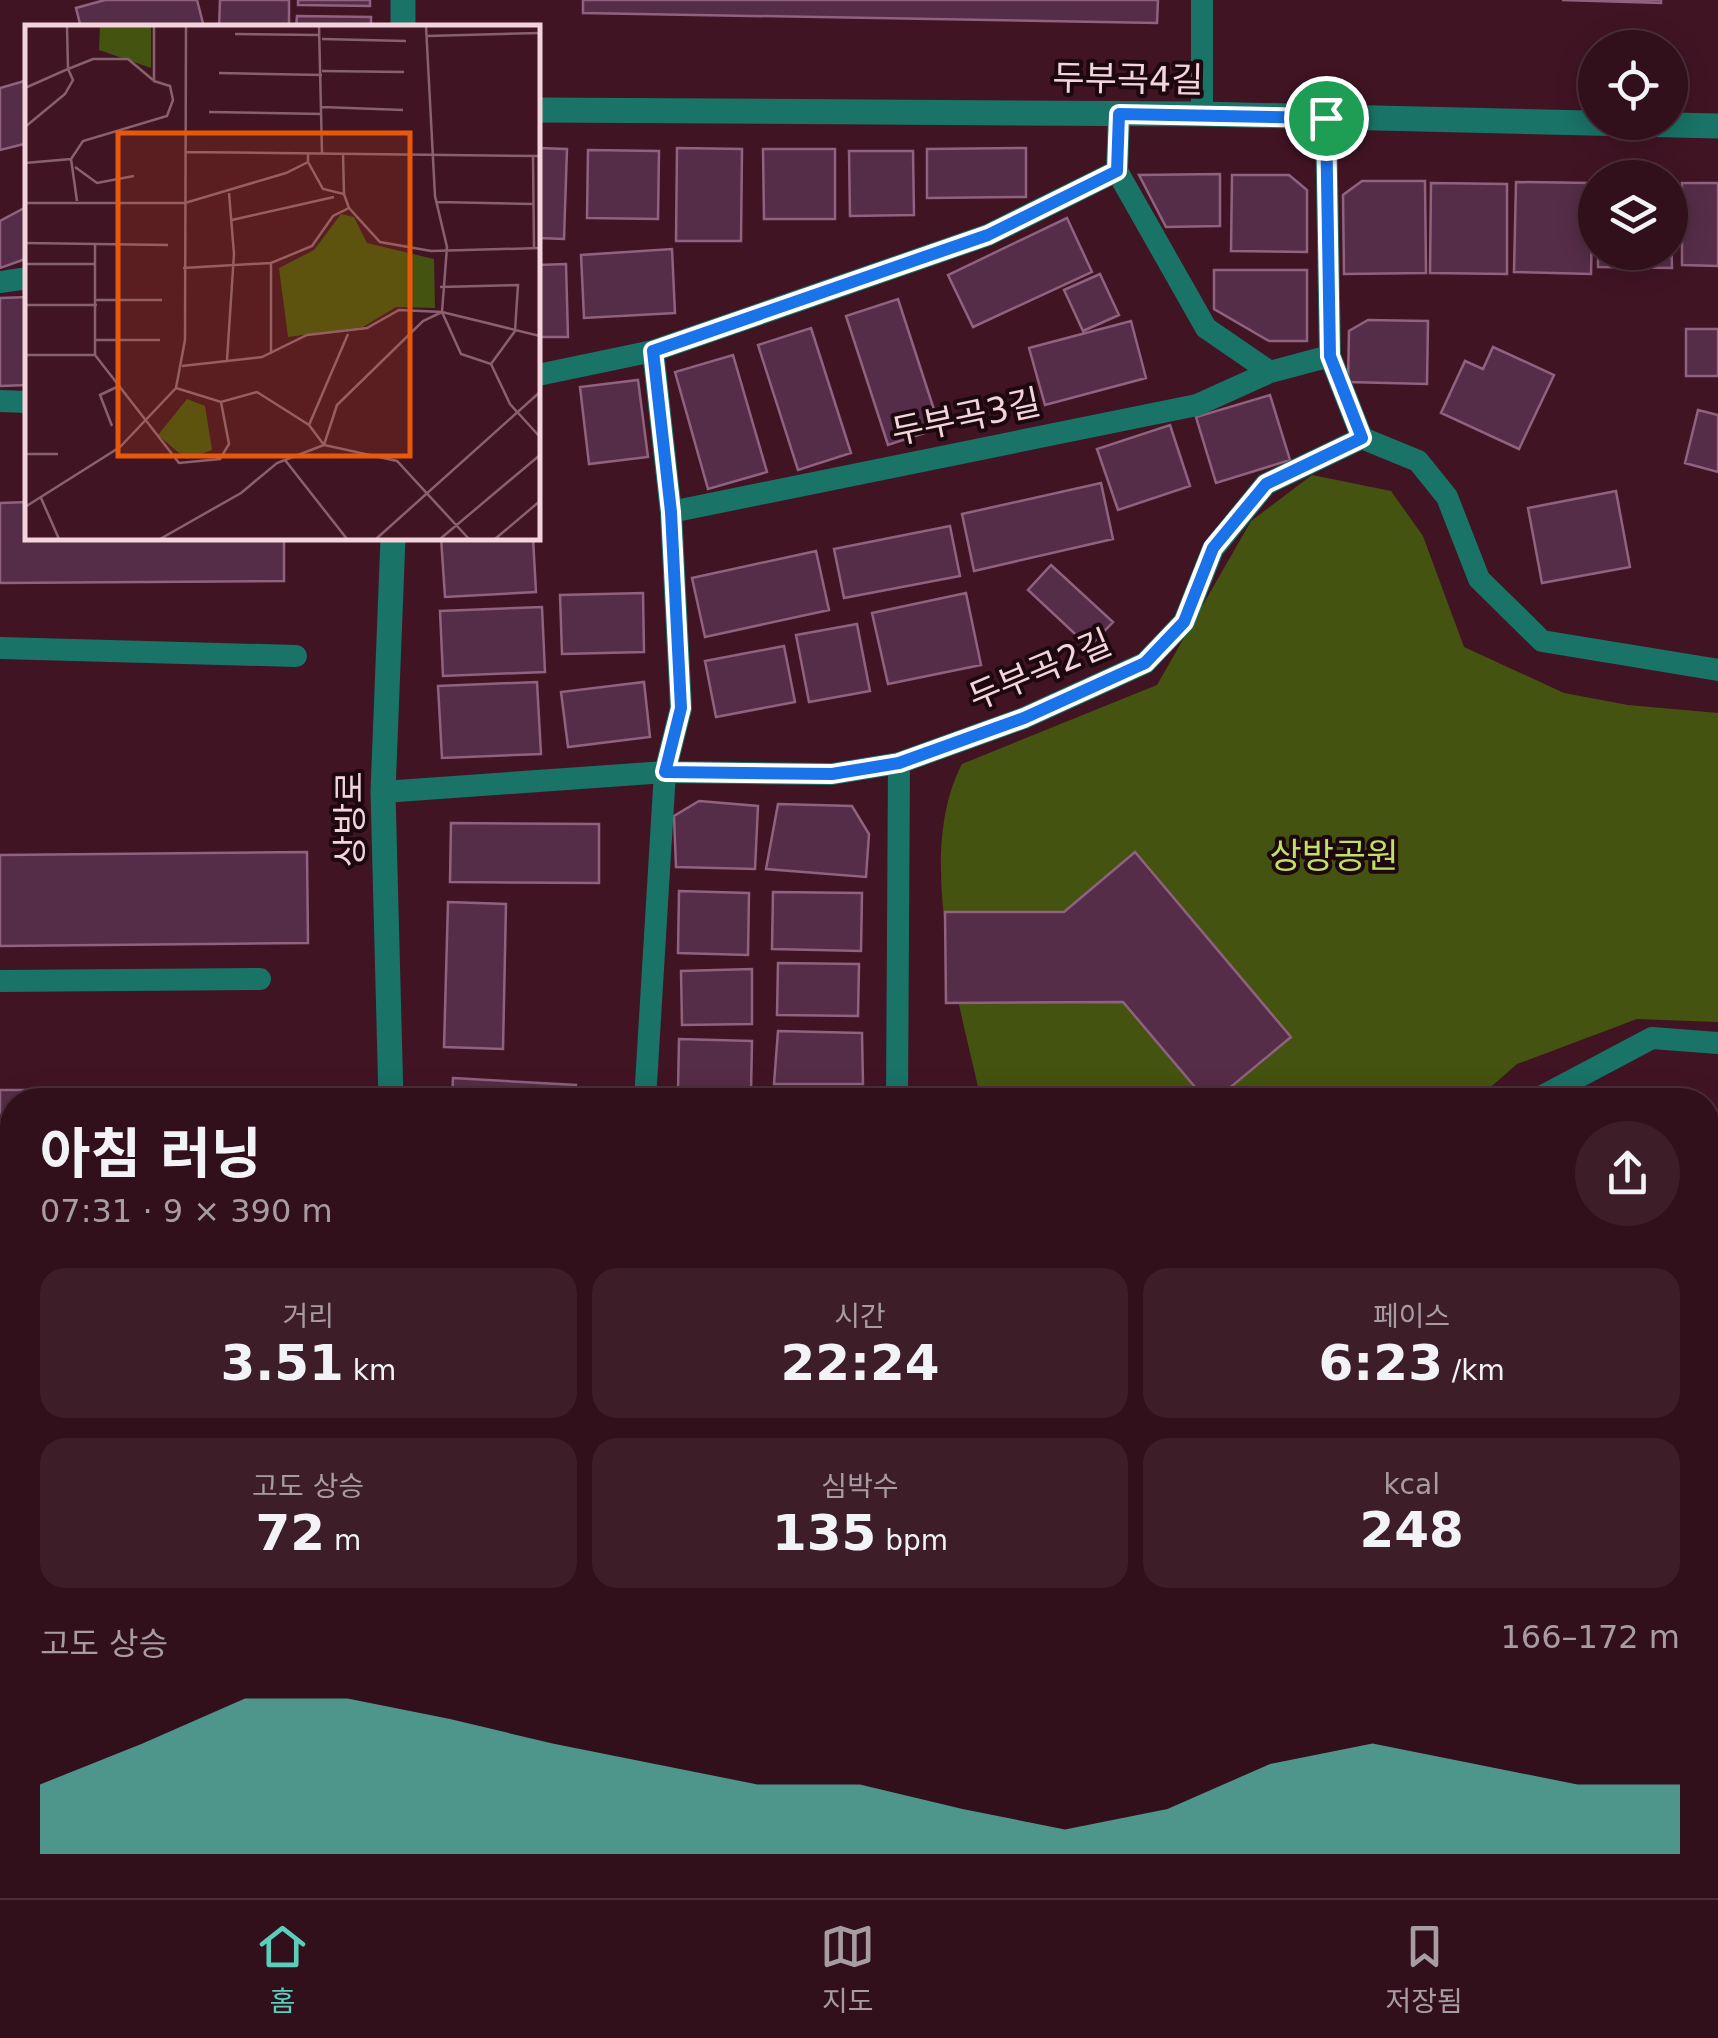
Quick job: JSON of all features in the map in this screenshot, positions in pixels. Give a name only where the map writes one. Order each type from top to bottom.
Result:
[{"type":"street","name":"두부곡4길","points":[[540,110],[1202,114],[1718,126]]},
{"type":"street","name":"상방로","points":[[391,1088],[383,792],[393,540]]},
{"type":"lane","points":[[1202,0],[1202,114]]},
{"type":"lane","points":[[1119,114],[1117,171],[1206,328],[1270,372]]},
{"type":"lane","points":[[1326,118],[1330,356],[1362,438],[1418,461],[1447,498],[1478,579],[1542,641],[1718,670]]},
{"type":"lane","points":[[540,375],[653,351],[988,235],[1117,171]]},
{"type":"lane","points":[[0,282],[25,278]]},
{"type":"lane","points":[[646,1088],[665,772],[681,708],[671,512],[653,351]]},
{"type":"lane","name":"두부곡3길","points":[[671,512],[1197,405],[1270,372],[1330,356]]},
{"type":"lane","points":[[0,401],[25,402]]},
{"type":"lane","name":"두부곡2길","points":[[383,792],[665,772],[832,774],[899,763],[1024,718],[1145,663],[1184,622],[1213,548],[1266,484],[1362,438]]},
{"type":"lane","points":[[0,648],[296,656]]},
{"type":"lane","points":[[897,1088],[899,763]]},
{"type":"lane","points":[[0,981],[260,979]]},
{"type":"lane","points":[[1558,1088],[1652,1038],[1718,1043]]},
{"type":"green space","name":"상방공원","points":[[1312,475],[1391,491],[1423,536],[1464,647],[1564,693],[1628,705],[1718,713],[1718,1022],[1637,1019],[1517,1064],[1490,1088],[978,1088],[953,976],[941,885],[948,801],[962,764],[1157,685],[1251,521]]},
{"type":"building","points":[[105,0],[197,0],[203,25],[80,25],[76,8]]},
{"type":"building","points":[[220,0],[289,0],[289,25],[219,25]]},
{"type":"building","points":[[298,0],[370,0],[370,6],[298,5]]},
{"type":"building","points":[[583,0],[1158,0],[1157,23],[583,13]]},
{"type":"building","points":[[1562,0],[1661,0],[1661,3]]},
{"type":"building","points":[[297,16],[371,17],[371,25],[296,25]]},
{"type":"building","points":[[25,81],[25,144],[0,150],[0,88]]},
{"type":"building","points":[[540,148],[567,149],[564,239],[540,238]]},
{"type":"building","points":[[677,148],[742,149],[741,241],[676,241]]},
{"type":"building","points":[[1026,148],[1026,197],[927,198],[927,149]]},
{"type":"building","points":[[763,149],[835,149],[835,219],[764,219]]},
{"type":"building","points":[[588,150],[659,151],[658,219],[587,218]]},
{"type":"building","points":[[849,151],[913,151],[914,215],[850,216]]},
{"type":"building","points":[[1220,174],[1220,226],[1166,227],[1139,175]]},
{"type":"building","points":[[1232,175],[1289,175],[1307,190],[1307,252],[1231,251]]},
{"type":"building","points":[[1362,181],[1425,181],[1426,273],[1344,274],[1343,195]]},
{"type":"building","points":[[1516,182],[1578,183],[1578,270],[1591,270],[1591,274],[1514,272]]},
{"type":"building","points":[[1431,183],[1507,184],[1507,274],[1430,273]]},
{"type":"building","points":[[1688,183],[1718,183],[1718,266],[1688,265]]},
{"type":"building","points":[[25,208],[25,259],[0,268],[0,221]]},
{"type":"building","points":[[1067,218],[1092,272],[973,327],[948,275]]},
{"type":"building","points":[[672,249],[675,313],[584,318],[581,255]]},
{"type":"building","points":[[566,264],[568,337],[540,337],[540,265]]},
{"type":"building","points":[[1214,270],[1307,270],[1307,341],[1269,341],[1214,309]]},
{"type":"building","points":[[1100,274],[1119,315],[1083,331],[1064,290]]},
{"type":"building","points":[[25,297],[25,385],[0,386],[0,298]]},
{"type":"building","points":[[898,299],[940,428],[888,445],[846,316]]},
{"type":"building","points":[[1368,320],[1428,321],[1427,384],[1348,382],[1349,331]]},
{"type":"building","points":[[1131,321],[1146,378],[1045,405],[1029,348]]},
{"type":"building","points":[[811,328],[851,453],[798,470],[758,345]]},
{"type":"building","points":[[1686,329],[1718,329],[1718,376],[1686,376]]},
{"type":"building","points":[[1493,347],[1554,375],[1519,449],[1441,413],[1465,361],[1483,369]]},
{"type":"building","points":[[733,355],[767,472],[708,489],[675,372]]},
{"type":"building","points":[[638,380],[648,457],[589,464],[580,387]]},
{"type":"building","points":[[1270,395],[1290,460],[1216,483],[1196,417]]},
{"type":"building","points":[[1698,410],[1718,415],[1718,472],[1685,463]]},
{"type":"building","points":[[1170,425],[1190,486],[1118,510],[1097,449]]},
{"type":"building","points":[[1101,483],[1113,539],[974,571],[962,514]]},
{"type":"building","points":[[1616,491],[1630,567],[1542,583],[1528,508]]},
{"type":"building","points":[[25,502],[25,540],[284,540],[284,581],[0,583],[0,503]]},
{"type":"building","points":[[950,526],[960,576],[844,598],[834,549]]},
{"type":"building","points":[[441,540],[533,540],[536,592],[445,597]]},
{"type":"building","points":[[816,551],[829,610],[705,637],[692,578]]},
{"type":"building","points":[[1051,565],[1113,622],[1089,647],[1028,590]]},
{"type":"building","points":[[643,593],[644,652],[562,654],[560,595]]},
{"type":"building","points":[[966,593],[981,665],[888,684],[872,613]]},
{"type":"building","points":[[542,607],[545,672],[443,676],[440,611]]},
{"type":"building","points":[[857,624],[870,691],[809,702],[796,635]]},
{"type":"building","points":[[784,646],[795,702],[716,717],[705,661]]},
{"type":"building","points":[[537,682],[541,754],[442,758],[438,686]]},
{"type":"building","points":[[644,682],[650,737],[568,747],[561,692]]},
{"type":"building","points":[[699,801],[758,806],[755,869],[676,867],[674,816]]},
{"type":"building","points":[[778,804],[852,806],[869,834],[866,877],[766,869]]},
{"type":"building","points":[[451,823],[599,824],[599,883],[450,882]]},
{"type":"building","points":[[307,852],[308,943],[0,946],[0,855]]},
{"type":"building","points":[[1135,852],[1291,1037],[1229,1088],[1196,1088],[1123,1002],[946,1003],[945,912],[1064,912]]},
{"type":"building","points":[[679,891],[749,893],[748,955],[678,953]]},
{"type":"building","points":[[773,892],[862,893],[861,951],[772,949]]},
{"type":"building","points":[[448,902],[506,904],[503,1049],[444,1047]]},
{"type":"building","points":[[778,963],[859,964],[858,1016],[777,1015]]},
{"type":"building","points":[[752,969],[752,1024],[682,1025],[681,971]]},
{"type":"building","points":[[778,1031],[862,1033],[863,1084],[774,1084]]},
{"type":"building","points":[[679,1039],[752,1041],[751,1088],[678,1088]]},
{"type":"building","points":[[453,1078],[576,1085],[576,1088],[453,1088]]},
{"type":"route","points":[[1119,114],[1326,118],[1330,356],[1362,438],[1266,484],[1213,548],[1184,622],[1145,663],[1078,690],[1024,718],[899,763],[832,774],[665,772],[681,708],[671,512],[653,351],[988,235],[1117,171],[1119,114]]}]
